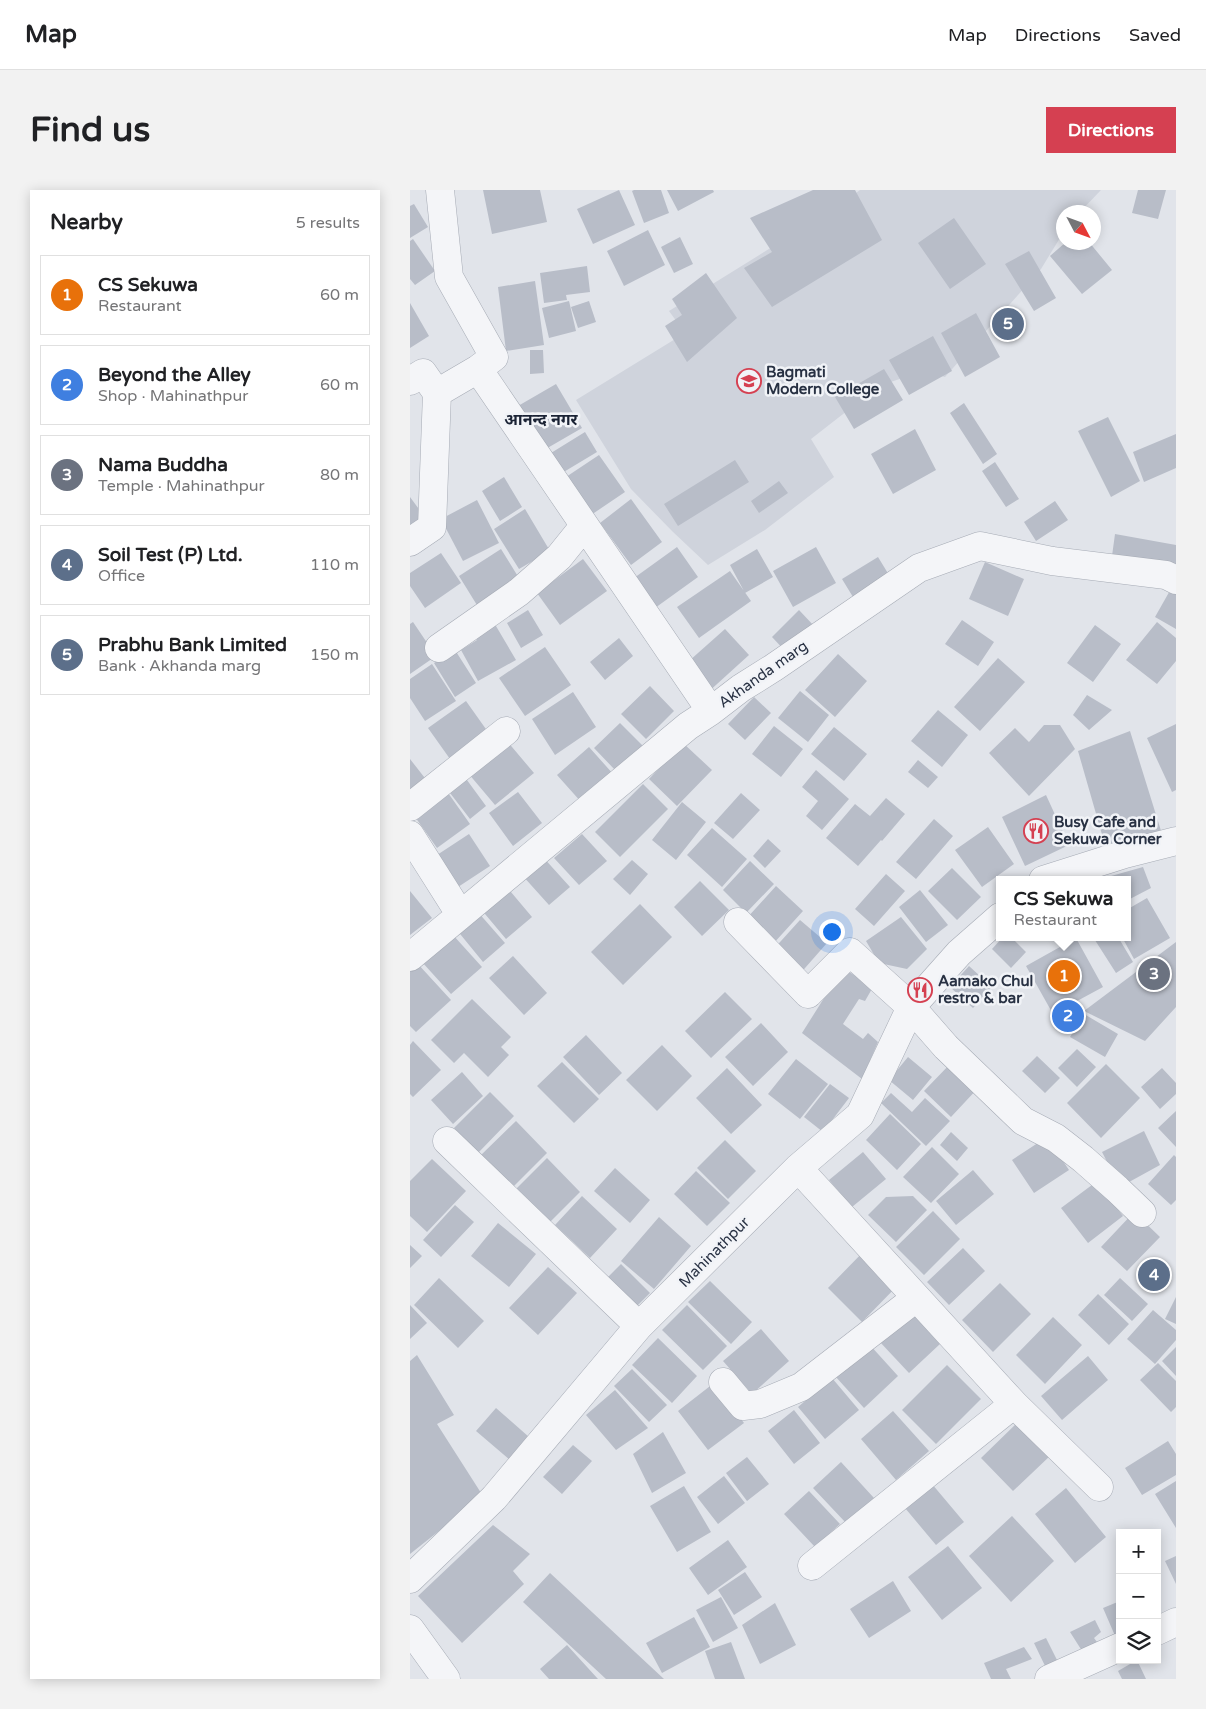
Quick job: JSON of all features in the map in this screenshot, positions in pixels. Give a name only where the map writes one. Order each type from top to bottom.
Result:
[{"type":"street","points":[[437,393],[478,369],[494,357],[449,277],[440,190]]},
{"type":"street","points":[[478,369],[711,711]]},
{"type":"street","points":[[410,381],[423,372],[437,393],[432,527],[410,542]]},
{"type":"street","points":[[439,648],[519,592],[559,557],[584,526]]},
{"type":"street","name":"Akhanda marg","points":[[410,957],[688,726],[919,568],[980,546],[1052,561],[1166,575],[1176,580]]},
{"type":"street","points":[[410,807],[506,731]]},
{"type":"street","points":[[410,835],[460,914]]},
{"type":"street","points":[[1056,876],[1125,854],[1176,841]]},
{"type":"street","name":"Mahinathpur","points":[[410,1579],[494,1498],[638,1326],[798,1168],[860,1115],[911,1006],[959,953],[996,921]]},
{"type":"street","points":[[738,922],[808,994],[850,952],[911,1006],[946,1047],[1023,1121],[1056,1138],[1083,1158],[1142,1213]]},
{"type":"street","points":[[447,1141],[638,1326]]},
{"type":"street","points":[[798,1168],[1014,1404],[1098,1487]]},
{"type":"street","points":[[723,1382],[743,1406],[760,1404],[801,1387],[916,1298]]},
{"type":"street","points":[[812,1566],[1014,1404]]},
{"type":"street","points":[[1161,1629],[1176,1622]]},
{"type":"street","points":[[410,1629],[446,1679]]},
{"type":"street","points":[[1048,1679],[1116,1649]]},
{"type":"shaded area","name":"Bagmati Modern College","points":[[860,190],[1101,190],[1087,205],[1056,205],[1056,244],[1041,269],[945,377],[923,371],[879,386],[811,439],[834,477],[765,530],[708,565],[631,489],[576,400],[685,333],[669,311],[840,205]]},
{"type":"building","points":[[483,190],[540,190],[547,222],[492,234]]},
{"type":"building","points":[[619,190],[635,225],[593,244],[577,209]]},
{"type":"building","points":[[661,190],[669,213],[644,223],[632,191]]},
{"type":"building","points":[[667,190],[713,190],[714,192],[678,211]]},
{"type":"building","points":[[813,190],[855,190],[882,240],[772,307],[744,268],[772,252],[750,218]]},
{"type":"building","points":[[1138,190],[1166,190],[1158,219],[1132,213]]},
{"type":"building","points":[[414,204],[428,227],[410,238],[410,206]]},
{"type":"building","points":[[954,218],[986,264],[950,289],[918,243]]},
{"type":"building","points":[[648,230],[665,265],[624,286],[607,251]]},
{"type":"building","points":[[680,237],[693,264],[674,273],[661,247]]},
{"type":"building","points":[[413,239],[435,271],[415,285],[410,279],[410,241]]},
{"type":"building","points":[[1057,250],[1096,250],[1112,270],[1082,294],[1050,256]]},
{"type":"building","points":[[1029,251],[1056,298],[1034,311],[1005,264]]},
{"type":"building","points":[[587,266],[590,292],[566,295],[567,300],[544,303],[540,273]]},
{"type":"building","points":[[706,273],[737,318],[687,362],[665,326],[682,315],[672,299]]},
{"type":"building","points":[[535,281],[544,345],[506,351],[498,287]]},
{"type":"building","points":[[569,301],[576,331],[549,338],[542,308]]},
{"type":"building","points":[[589,301],[596,322],[578,328],[571,307]]},
{"type":"building","points":[[410,303],[429,336],[410,348]]},
{"type":"building","points":[[976,313],[1000,357],[965,377],[941,333]]},
{"type":"building","points":[[933,336],[952,371],[909,395],[889,360]]},
{"type":"building","points":[[530,350],[543,350],[544,373],[530,374]]},
{"type":"building","points":[[884,369],[903,400],[854,429],[835,397]]},
{"type":"building","points":[[556,384],[582,428],[544,450],[518,406]]},
{"type":"building","points":[[964,403],[997,454],[983,464],[950,413]]},
{"type":"building","points":[[1108,417],[1140,481],[1111,497],[1078,431]]},
{"type":"building","points":[[915,429],[936,470],[893,494],[871,454]]},
{"type":"building","points":[[585,432],[597,452],[562,473],[551,453]]},
{"type":"building","points":[[1176,434],[1176,468],[1144,482],[1133,452]]},
{"type":"building","points":[[599,455],[625,492],[591,515],[566,477]]},
{"type":"building","points":[[735,460],[749,482],[678,526],[664,504]]},
{"type":"building","points":[[995,462],[1019,499],[1006,507],[982,471]]},
{"type":"building","points":[[504,477],[522,507],[500,521],[482,491]]},
{"type":"building","points":[[779,481],[788,493],[759,513],[751,501]]},
{"type":"building","points":[[410,497],[427,520],[410,533]]},
{"type":"building","points":[[631,499],[662,542],[631,565],[600,523]]},
{"type":"building","points":[[477,500],[499,543],[463,561],[441,519]]},
{"type":"building","points":[[1055,501],[1068,520],[1036,541],[1024,522]]},
{"type":"building","points":[[525,509],[550,551],[519,569],[494,529]]},
{"type":"building","points":[[1115,534],[1176,545],[1176,567],[1112,556]]},
{"type":"building","points":[[677,547],[698,577],[655,608],[634,578]]},
{"type":"building","points":[[816,547],[836,583],[793,607],[773,571]]},
{"type":"building","points":[[501,549],[522,583],[480,610],[459,576]]},
{"type":"building","points":[[757,549],[773,577],[745,593],[730,565]]},
{"type":"building","points":[[441,553],[461,583],[425,608],[410,586],[410,573]]},
{"type":"building","points":[[878,557],[889,575],[853,597],[842,579]]},
{"type":"building","points":[[583,559],[607,591],[560,625],[537,593]]},
{"type":"building","points":[[985,562],[1024,579],[1008,616],[969,599]]},
{"type":"building","points":[[730,571],[751,601],[699,638],[677,607]]},
{"type":"building","points":[[1172,587],[1176,590],[1176,629],[1155,617]]},
{"type":"building","points":[[528,610],[543,635],[521,648],[507,623]]},
{"type":"building","points":[[799,610],[815,627],[787,653],[772,637]]},
{"type":"building","points":[[962,620],[994,642],[978,666],[945,644]]},
{"type":"building","points":[[493,621],[516,660],[478,681],[461,650],[477,640],[473,633]]},
{"type":"building","points":[[413,622],[436,656],[410,674],[410,624]]},
{"type":"building","points":[[1157,622],[1176,638],[1176,661],[1157,684],[1126,660]]},
{"type":"building","points":[[1095,625],[1121,644],[1093,682],[1067,663]]},
{"type":"building","points":[[725,629],[749,655],[706,694],[689,661]]},
{"type":"building","points":[[619,638],[633,656],[605,680],[590,662]]},
{"type":"building","points":[[545,647],[571,685],[525,716],[499,678]]},
{"type":"building","points":[[455,650],[476,683],[455,697],[434,663]]},
{"type":"building","points":[[838,654],[867,681],[835,717],[805,690]]},
{"type":"building","points":[[998,658],[1025,682],[980,731],[954,707]]},
{"type":"building","points":[[432,664],[456,701],[425,721],[410,698],[410,679]]},
{"type":"building","points":[[650,686],[674,711],[646,739],[621,714]]},
{"type":"building","points":[[800,691],[829,715],[808,742],[778,718]]},
{"type":"building","points":[[573,692],[596,727],[555,755],[532,719]]},
{"type":"building","points":[[1087,695],[1112,710],[1089,730],[1073,715]]},
{"type":"building","points":[[754,697],[771,713],[745,740],[728,724]]},
{"type":"building","points":[[466,701],[488,732],[450,759],[428,728]]},
{"type":"building","points":[[938,710],[968,735],[942,767],[911,741]]},
{"type":"building","points":[[620,723],[643,746],[616,771],[594,748]]},
{"type":"building","points":[[1176,724],[1176,790],[1172,792],[1147,738]]},
{"type":"building","points":[[1044,725],[1060,725],[1075,749],[1029,796],[989,753],[1015,728],[1029,742]]},
{"type":"building","points":[[774,726],[803,749],[781,777],[752,754]]},
{"type":"building","points":[[834,727],[867,754],[844,781],[811,754]]},
{"type":"building","points":[[1130,731],[1162,834],[1107,852],[1078,751]]},
{"type":"building","points":[[506,740],[534,773],[495,805],[468,773]]},
{"type":"building","points":[[683,743],[712,770],[677,806],[649,779]]},
{"type":"building","points":[[589,747],[614,775],[582,803],[557,775]]},
{"type":"building","points":[[410,759],[428,782],[410,796]]},
{"type":"building","points":[[918,760],[938,777],[928,788],[908,772]]},
{"type":"building","points":[[816,770],[849,799],[822,830],[806,816],[818,801],[802,787]]},
{"type":"building","points":[[464,776],[486,806],[470,819],[447,789]]},
{"type":"building","points":[[643,784],[668,809],[620,857],[595,832]]},
{"type":"building","points":[[446,790],[470,824],[437,848],[413,814]]},
{"type":"building","points":[[518,792],[542,823],[513,846],[489,813]]},
{"type":"building","points":[[741,793],[760,810],[733,839],[714,823]]},
{"type":"building","name":"Busy Cafe and Sekuwa Corner","points":[[1046,795],[1069,845],[1025,866],[1002,817]]},
{"type":"building","points":[[886,798],[905,814],[858,866],[826,838],[855,804],[870,816]]},
{"type":"building","points":[[682,802],[706,822],[676,860],[652,840]]},
{"type":"building","points":[[934,819],[953,836],[916,879],[896,862]]},
{"type":"building","points":[[988,827],[1014,864],[982,887],[955,850]]},
{"type":"building","points":[[712,828],[747,859],[722,887],[687,855]]},
{"type":"building","points":[[469,834],[490,866],[458,887],[437,855]]},
{"type":"building","points":[[582,834],[607,861],[579,885],[554,858]]},
{"type":"building","points":[[768,839],[781,851],[765,868],[753,856]]},
{"type":"building","points":[[542,856],[570,887],[549,905],[522,875]]},
{"type":"building","points":[[632,860],[648,874],[630,895],[613,879]]},
{"type":"building","points":[[750,861],[774,884],[746,913],[723,890]]},
{"type":"building","points":[[1143,867],[1151,888],[1131,898],[1131,876],[1111,876]]},
{"type":"building","points":[[952,868],[981,897],[957,920],[928,891]]},
{"type":"building","points":[[886,874],[905,891],[874,926],[855,909]]},
{"type":"building","points":[[700,881],[729,910],[702,936],[674,907]]},
{"type":"building","points":[[506,886],[532,917],[506,939],[480,908]]},
{"type":"building","points":[[776,886],[803,911],[773,944],[746,919]]},
{"type":"building","points":[[920,890],[948,925],[926,942],[899,907]]},
{"type":"building","points":[[410,891],[432,918],[410,935]]},
{"type":"building","points":[[1147,898],[1170,938],[1134,959],[1124,941],[1131,941],[1131,907]]},
{"type":"building","points":[[640,904],[672,937],[623,985],[591,952]]},
{"type":"building","points":[[477,911],[505,943],[483,962],[456,929]]},
{"type":"building","points":[[901,917],[927,949],[907,969],[879,963],[866,941]]},
{"type":"building","points":[[800,920],[827,943],[798,976],[771,952]]},
{"type":"building","points":[[453,935],[482,967],[451,994],[422,962]]},
{"type":"building","points":[[999,941],[1015,941],[1026,952],[1011,968],[992,949]]},
{"type":"building","points":[[1071,941],[1078,941],[1103,987],[1053,1014],[1026,966]]},
{"type":"building","points":[[1096,941],[1120,941],[1133,962],[1116,973]]},
{"type":"building","points":[[1176,942],[1176,1007],[1145,1041],[1084,1011]]},
{"type":"building","points":[[513,956],[547,993],[524,1015],[489,978]]},
{"type":"building","points":[[417,963],[451,1000],[416,1032],[410,1026],[410,970]]},
{"type":"building","points":[[969,966],[992,987],[973,1008],[950,987]]},
{"type":"building","points":[[843,968],[873,987],[865,1001],[859,999],[843,1024],[863,1039],[868,1033],[878,1042],[862,1079],[802,1033]]},
{"type":"building","points":[[725,992],[752,1019],[711,1058],[685,1031]]},
{"type":"building","points":[[472,999],[511,1037],[501,1047],[509,1055],[488,1077],[464,1053],[454,1063],[431,1040]]},
{"type":"building","points":[[1084,1014],[1118,1034],[1105,1057],[1070,1037]]},
{"type":"building","points":[[761,1023],[788,1052],[753,1086],[725,1057]]},
{"type":"building","points":[[586,1035],[622,1073],[599,1095],[563,1057]]},
{"type":"building","points":[[413,1041],[441,1070],[413,1097],[410,1094],[410,1045]]},
{"type":"building","points":[[662,1045],[692,1076],[657,1111],[626,1080]]},
{"type":"building","points":[[1077,1049],[1096,1067],[1077,1087],[1058,1068]]},
{"type":"building","points":[[1037,1056],[1060,1078],[1045,1093],[1022,1071]]},
{"type":"building","points":[[908,1057],[932,1077],[913,1100],[889,1080]]},
{"type":"building","points":[[796,1059],[828,1084],[800,1119],[768,1094]]},
{"type":"building","points":[[562,1062],[599,1099],[574,1123],[537,1086]]},
{"type":"building","points":[[952,1062],[979,1087],[951,1117],[924,1091]]},
{"type":"building","points":[[1106,1064],[1140,1098],[1101,1138],[1067,1103]]},
{"type":"building","points":[[727,1068],[762,1105],[731,1134],[696,1098]]},
{"type":"building","points":[[1162,1068],[1176,1083],[1176,1094],[1160,1109],[1141,1087]]},
{"type":"building","points":[[462,1072],[483,1096],[453,1124],[431,1100]]},
{"type":"building","points":[[830,1084],[849,1098],[823,1132],[804,1117]]},
{"type":"building","points":[[490,1092],[514,1116],[478,1153],[454,1128]]},
{"type":"building","points":[[891,1093],[912,1112],[925,1098],[950,1121],[926,1146],[881,1103]]},
{"type":"building","points":[[1176,1111],[1176,1147],[1158,1128]]},
{"type":"building","points":[[890,1114],[921,1144],[897,1170],[866,1140]]},
{"type":"building","points":[[516,1121],[547,1153],[512,1188],[480,1156]]},
{"type":"building","points":[[1144,1131],[1160,1165],[1120,1187],[1102,1152]]},
{"type":"building","points":[[951,1132],[968,1148],[957,1161],[940,1145]]},
{"type":"building","points":[[1047,1137],[1069,1170],[1034,1193],[1012,1160]]},
{"type":"building","points":[[725,1140],[756,1171],[728,1199],[697,1168]]},
{"type":"building","points":[[932,1147],[959,1174],[931,1203],[903,1177]]},
{"type":"building","points":[[863,1152],[886,1179],[852,1207],[829,1180]]},
{"type":"building","points":[[1174,1155],[1176,1157],[1176,1200],[1171,1205],[1148,1184]]},
{"type":"building","points":[[547,1158],[580,1192],[550,1222],[516,1189]]},
{"type":"building","points":[[432,1159],[466,1191],[427,1232],[410,1216],[410,1181]]},
{"type":"building","points":[[615,1168],[650,1200],[630,1223],[594,1191]]},
{"type":"building","points":[[973,1170],[994,1194],[956,1225],[936,1201]]},
{"type":"building","points":[[696,1171],[730,1203],[707,1226],[674,1194]]},
{"type":"building","points":[[1096,1182],[1123,1216],[1088,1243],[1061,1208]]},
{"type":"building","points":[[582,1196],[617,1229],[590,1258],[555,1225]]},
{"type":"building","points":[[913,1196],[927,1210],[896,1242],[868,1215],[886,1197]]},
{"type":"building","points":[[455,1205],[474,1222],[441,1257],[423,1240]]},
{"type":"building","points":[[933,1211],[960,1239],[924,1275],[896,1247]]},
{"type":"building","points":[[1134,1212],[1160,1237],[1127,1271],[1101,1247]]},
{"type":"building","points":[[659,1217],[691,1246],[654,1289],[621,1261]]},
{"type":"building","points":[[498,1223],[536,1254],[509,1287],[471,1256]]},
{"type":"building","points":[[410,1245],[422,1256],[410,1268]]},
{"type":"building","points":[[963,1248],[985,1271],[949,1305],[927,1282]]},
{"type":"building","points":[[866,1249],[900,1283],[862,1322],[828,1288]]},
{"type":"building","points":[[621,1264],[650,1293],[633,1310],[604,1281]]},
{"type":"building","points":[[548,1267],[577,1293],[538,1335],[509,1308]]},
{"type":"building","points":[[439,1278],[484,1321],[458,1348],[414,1305]]},
{"type":"building","points":[[1120,1278],[1148,1304],[1132,1321],[1104,1295]]},
{"type":"building","points":[[710,1281],[752,1322],[731,1344],[688,1302]]},
{"type":"building","points":[[1000,1283],[1031,1314],[993,1352],[962,1320]]},
{"type":"building","points":[[1098,1294],[1129,1324],[1109,1345],[1078,1315]]},
{"type":"building","points":[[1176,1297],[1176,1324],[1165,1319]]},
{"type":"building","points":[[410,1305],[427,1323],[410,1339]]},
{"type":"building","points":[[687,1305],[727,1346],[703,1370],[662,1330]]},
{"type":"building","points":[[1153,1310],[1176,1330],[1176,1340],[1155,1364],[1127,1339]]},
{"type":"building","points":[[911,1312],[940,1344],[909,1373],[879,1341]]},
{"type":"building","points":[[1053,1317],[1082,1345],[1045,1384],[1016,1355]]},
{"type":"building","points":[[761,1329],[789,1361],[752,1394],[723,1361]]},
{"type":"building","points":[[658,1338],[697,1376],[672,1403],[632,1365]]},
{"type":"building","points":[[869,1344],[898,1376],[864,1408],[835,1376]]},
{"type":"building","points":[[1176,1347],[1176,1376],[1162,1361]]},
{"type":"building","points":[[417,1355],[454,1415],[437,1424],[483,1496],[410,1554],[410,1361]]},
{"type":"building","points":[[1088,1356],[1108,1380],[1062,1420],[1041,1396]]},
{"type":"building","points":[[1158,1363],[1176,1381],[1176,1407],[1171,1412],[1140,1380]]},
{"type":"building","points":[[947,1365],[981,1399],[936,1444],[902,1410]]},
{"type":"building","points":[[632,1369],[667,1405],[649,1422],[614,1386]]},
{"type":"building","points":[[832,1378],[859,1410],[825,1439],[798,1407]]},
{"type":"building","points":[[714,1383],[744,1423],[708,1450],[678,1411]]},
{"type":"building","points":[[615,1390],[648,1428],[616,1450],[586,1415]]},
{"type":"building","points":[[496,1408],[529,1437],[510,1460],[476,1431]]},
{"type":"building","points":[[794,1410],[820,1443],[794,1464],[768,1431]]},
{"type":"building","points":[[893,1411],[929,1451],[896,1480],[861,1439]]},
{"type":"building","points":[[1019,1421],[1051,1455],[1013,1491],[981,1458]]},
{"type":"building","points":[[663,1432],[686,1473],[652,1493],[633,1454]]},
{"type":"building","points":[[1168,1441],[1176,1454],[1176,1475],[1142,1495],[1125,1468]]},
{"type":"building","points":[[573,1445],[592,1461],[562,1494],[543,1477]]},
{"type":"building","points":[[747,1457],[769,1484],[747,1501],[726,1473]]},
{"type":"building","points":[[841,1462],[874,1498],[846,1523],[813,1488]]},
{"type":"building","points":[[724,1476],[745,1503],[718,1524],[697,1497]]},
{"type":"building","points":[[1176,1481],[1176,1528],[1155,1494]]},
{"type":"building","points":[[932,1484],[964,1522],[936,1545],[905,1508]]},
{"type":"building","points":[[684,1486],[711,1532],[677,1552],[650,1506]]},
{"type":"building","points":[[1066,1488],[1106,1537],[1075,1563],[1035,1514]]},
{"type":"building","points":[[809,1491],[840,1524],[815,1547],[784,1514]]},
{"type":"building","points":[[1012,1516],[1054,1561],[1011,1602],[969,1556]]},
{"type":"building","points":[[493,1525],[530,1554],[513,1571],[524,1584],[462,1643],[418,1596]]},
{"type":"building","points":[[728,1540],[747,1567],[708,1595],[689,1568]]},
{"type":"building","points":[[948,1546],[982,1588],[942,1620],[908,1577]]},
{"type":"building","points":[[1176,1556],[1176,1584],[1165,1561]]},
{"type":"building","points":[[745,1572],[762,1597],[734,1615],[718,1590]]},
{"type":"building","points":[[550,1573],[664,1679],[606,1679],[523,1602]]},
{"type":"building","points":[[893,1581],[911,1611],[869,1638],[850,1609]]},
{"type":"building","points":[[721,1597],[738,1628],[713,1642],[696,1610]]},
{"type":"building","points":[[775,1603],[796,1645],[760,1664],[742,1625]]},
{"type":"building","points":[[1116,1603],[1116,1638],[1103,1608]]},
{"type":"building","points":[[694,1617],[710,1647],[662,1673],[646,1643]]},
{"type":"building","points":[[1095,1620],[1101,1632],[1094,1638],[1100,1646],[1084,1654],[1070,1632]]},
{"type":"building","points":[[1046,1638],[1059,1664],[1046,1668],[1034,1643]]},
{"type":"building","points":[[731,1642],[745,1679],[715,1679],[705,1651]]},
{"type":"building","points":[[567,1645],[598,1679],[549,1679],[540,1669]]},
{"type":"building","points":[[1024,1647],[1032,1659],[1006,1669],[1011,1679],[991,1679],[984,1663]]},
{"type":"building","points":[[1130,1664],[1139,1664],[1146,1679],[1122,1679],[1118,1671]]},
{"type":"place","name":"Prabhu Bank Limited","points":[[1008,324]]},
{"type":"place","name":"Bagmati Modern College","points":[[749,381]]},
{"type":"place","name":"Busy Cafe and Sekuwa Corner","points":[[1036,831]]},
{"type":"place","name":"Nama Buddha","points":[[1154,974]]},
{"type":"place","name":"CS Sekuwa","points":[[1064,976]]},
{"type":"place","name":"Aamako Chul restro & bar","points":[[920,990]]},
{"type":"place","name":"Beyond the Alley","points":[[1068,1016]]},
{"type":"place","name":"Soil Test (P) Ltd.","points":[[1154,1275]]},
{"type":"district","name":"आनन्द नगर","points":[[541,419]]}]
